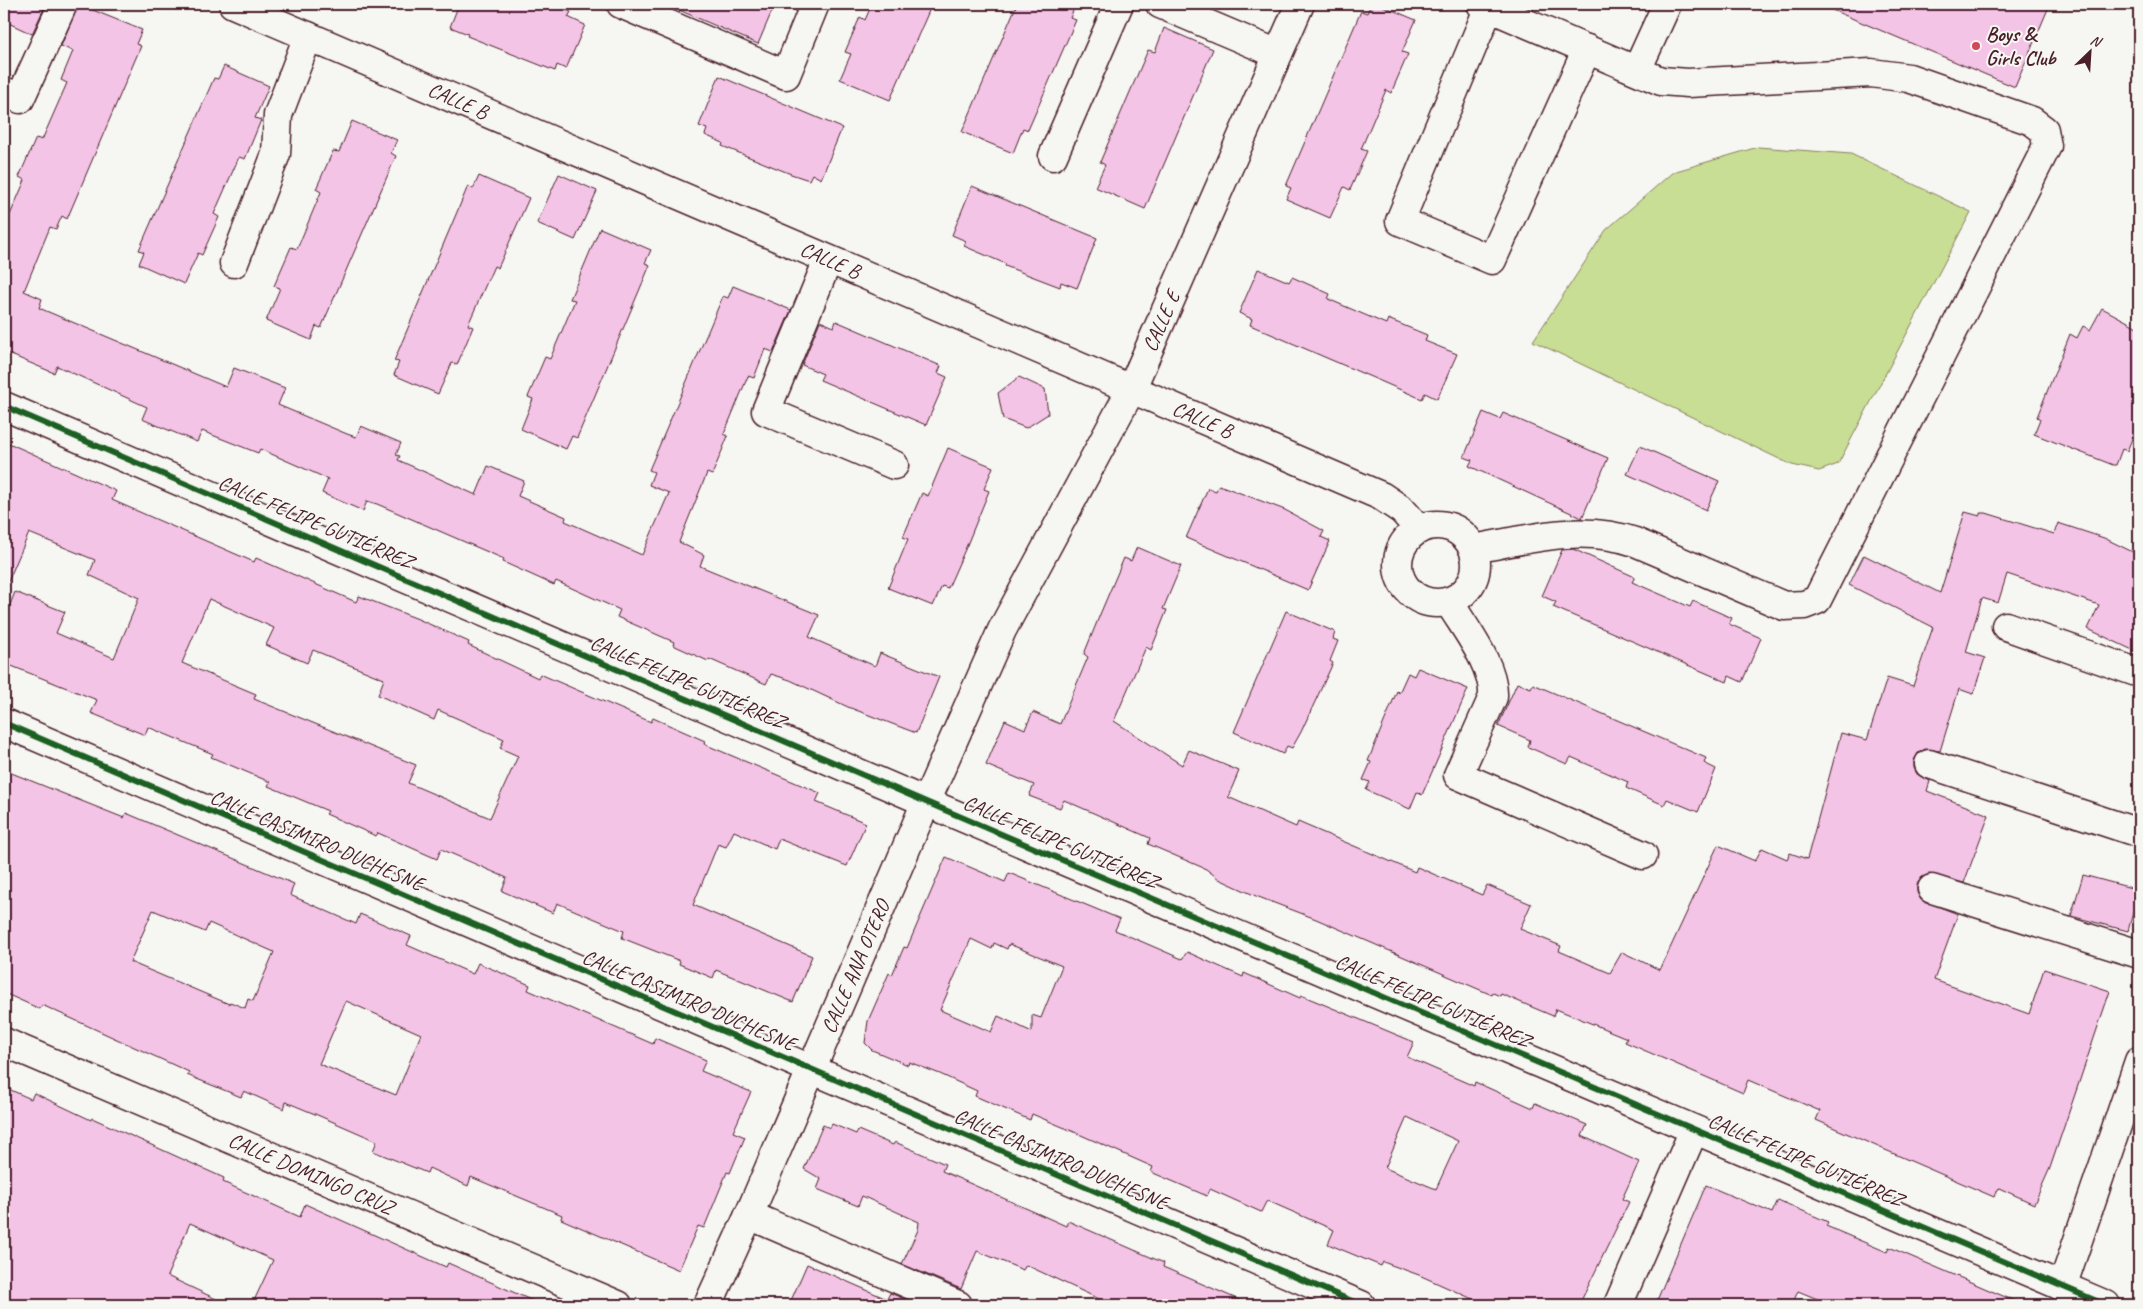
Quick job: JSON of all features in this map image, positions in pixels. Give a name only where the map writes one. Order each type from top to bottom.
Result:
[{"type":"street","points":[[4,91],[20,99],[63,4]]},
{"type":"street","name":"CALLE B","points":[[233,4],[1381,496],[1402,510],[1420,529]]},
{"type":"street","points":[[621,4],[786,75],[816,4]]},
{"type":"street","points":[[1053,156],[1119,4]]},
{"type":"street","points":[[1160,4],[1278,54]]},
{"type":"street","name":"CALLE E","points":[[1002,630],[1131,390],[1300,4]]},
{"type":"street","points":[[1637,70],[1667,4]]},
{"type":"street","points":[[1474,549],[1553,534],[1612,534],[1635,542],[1784,606],[1804,605],[1817,600],[2047,146],[2044,130],[2032,121],[1909,78],[1871,73],[1688,83],[1660,81],[1637,70],[1485,6],[1400,221],[1492,260],[1587,49]]},
{"type":"street","points":[[234,264],[276,154],[278,115],[308,36]]},
{"type":"street","points":[[828,260],[766,411],[894,465]]},
{"type":"street","name":"CALLE FELIPE GUTIÉRREZ","points":[[4,406],[926,802],[2106,1305]]},
{"type":"street","points":[[1432,525],[1445,526],[1457,530],[1467,538],[1474,549],[1475,574],[1469,586],[1461,595],[1449,602],[1437,604],[1424,601],[1412,594],[1398,573],[1398,559],[1402,547],[1409,536],[1420,529],[1432,525]]},
{"type":"street","points":[[1449,602],[1488,668],[1494,683],[1493,697],[1458,775],[1643,855]]},
{"type":"street","points":[[2006,626],[2139,673]]},
{"type":"street","name":"CALLE ANA OTERO","points":[[708,1305],[749,1215],[1002,630]]},
{"type":"street","name":"CALLE CASIMIRO DUCHESNE","points":[[4,723],[1361,1305]]},
{"type":"street","points":[[1929,764],[2139,833]]},
{"type":"street","points":[[1932,889],[2139,954]]},
{"type":"street","name":"CALLE DOMINGO CRUZ","points":[[4,1042],[618,1305]]},
{"type":"street","points":[[2062,1287],[2139,1061]]},
{"type":"street","points":[[1618,1305],[1694,1130]]},
{"type":"street","points":[[749,1215],[958,1305]]},
{"type":"green space","points":[[1758,147],[1851,154],[1971,212],[1838,464],[1819,471],[1792,465],[1533,341],[1606,230],[1673,172]]},
{"type":"building","points":[[4,4],[46,4],[32,34],[4,21]]},
{"type":"building","points":[[78,4],[142,30],[136,44],[141,46],[67,219],[62,216],[56,229],[50,227],[24,291],[42,299],[39,308],[226,387],[234,368],[285,388],[278,405],[356,437],[361,426],[401,443],[396,455],[400,456],[398,460],[476,495],[488,466],[524,481],[518,496],[566,517],[565,521],[642,555],[669,493],[649,485],[654,472],[649,470],[723,296],[728,298],[733,286],[791,310],[773,352],[765,349],[754,378],[748,376],[724,434],[728,436],[712,475],[707,473],[679,542],[704,555],[700,566],[819,615],[809,637],[875,666],[880,653],[939,677],[916,733],[848,707],[790,680],[771,674],[766,684],[709,659],[708,661],[673,645],[674,642],[617,617],[620,610],[556,581],[554,585],[503,562],[504,559],[377,504],[367,501],[363,511],[322,493],[328,479],[260,449],[258,453],[202,431],[197,442],[142,419],[147,407],[57,366],[54,373],[4,352],[4,229],[25,180],[19,177],[36,138],[42,140],[67,83],[61,80],[73,51],[61,46]]},
{"type":"building","points":[[459,4],[552,4],[571,12],[568,17],[585,25],[566,69],[557,65],[555,71],[467,36],[468,34],[450,27]]},
{"type":"building","points":[[665,4],[775,4],[758,44]]},
{"type":"building","points":[[872,4],[932,4],[890,100],[840,79],[851,54],[845,52],[860,17],[865,20]]},
{"type":"building","points":[[1017,4],[1076,4],[1070,18],[1076,20],[1028,130],[1023,128],[1013,153],[962,132]]},
{"type":"building","points":[[1371,4],[1378,4],[1416,20],[1402,52],[1408,54],[1391,93],[1386,90],[1361,149],[1367,151],[1350,190],[1344,187],[1330,218],[1286,199],[1291,188],[1286,186],[1361,11],[1367,13]]},
{"type":"building","name":"Boys & Girls Club","points":[[1818,4],[2050,4],[2015,87]]},
{"type":"building","points":[[1164,28],[1213,49],[1145,209],[1095,187],[1105,165],[1100,162],[1148,50],[1155,52]]},
{"type":"building","points":[[224,66],[269,86],[255,118],[261,120],[245,159],[239,157],[214,214],[219,217],[202,255],[198,253],[184,284],[139,264],[144,252],[139,250],[214,78],[218,79]]},
{"type":"building","points":[[719,76],[842,128],[821,179],[812,174],[809,180],[791,174],[722,146],[723,143],[705,135],[707,129],[699,126]]},
{"type":"building","points":[[352,121],[397,140],[391,153],[396,156],[321,328],[316,326],[311,340],[266,321],[280,288],[274,286],[291,247],[297,249],[321,192],[316,189],[333,151],[339,152]]},
{"type":"building","points":[[559,174],[597,191],[575,240],[537,223]]},
{"type":"building","points":[[479,176],[529,198],[498,268],[494,266],[468,325],[473,327],[457,365],[452,363],[438,394],[394,375],[399,362],[394,361],[468,186],[473,189]]},
{"type":"building","points":[[972,186],[1097,238],[1077,288],[1061,282],[1060,287],[1005,266],[1006,264],[964,246],[966,241],[952,235]]},
{"type":"building","points":[[600,228],[651,250],[645,263],[650,265],[577,438],[572,436],[566,449],[521,429],[533,399],[528,397],[545,357],[550,359],[575,300],[570,299]]},
{"type":"building","points":[[1258,269],[1289,282],[1292,277],[1330,294],[1328,299],[1386,324],[1388,319],[1427,335],[1425,341],[1457,354],[1437,399],[1425,393],[1422,399],[1250,325],[1252,319],[1239,313]]},
{"type":"building","points":[[2102,308],[2139,328],[2139,422],[2127,451],[2122,449],[2116,465],[2034,434],[2040,419],[2037,417],[2070,334],[2077,338],[2083,326],[2090,330]]},
{"type":"building","points":[[820,321],[834,327],[836,321],[941,366],[938,373],[947,377],[926,425],[820,380],[823,374],[802,365]]},
{"type":"building","points":[[1019,377],[1045,389],[1048,414],[1026,428],[1003,419],[998,393]]},
{"type":"building","points":[[1483,412],[1500,419],[1503,413],[1608,458],[1582,518],[1469,466],[1472,460],[1464,457]]},
{"type":"building","points":[[4,441],[116,491],[112,500],[254,562],[256,558],[356,602],[359,596],[418,619],[469,642],[468,645],[538,678],[540,674],[651,722],[653,718],[705,741],[704,744],[820,793],[816,802],[866,823],[847,866],[779,839],[775,849],[734,831],[726,847],[718,844],[693,905],[812,956],[793,1002],[716,970],[713,978],[679,964],[680,961],[622,938],[624,931],[557,903],[553,913],[502,891],[507,878],[441,849],[437,859],[378,833],[376,836],[326,814],[328,811],[268,786],[270,782],[211,757],[213,754],[148,727],[145,735],[91,713],[97,700],[4,663],[4,620],[15,592],[65,612],[56,633],[114,658],[139,598],[89,575],[95,560],[29,533],[4,591]],"holes":[[[209,599],[274,628],[266,645],[307,663],[313,650],[384,679],[378,695],[434,720],[438,710],[504,739],[500,748],[518,756],[490,818],[408,783],[416,765],[254,699],[256,694],[182,663]]]},
{"type":"building","points":[[1640,446],[1719,481],[1706,510],[1627,474]]},
{"type":"building","points":[[948,448],[993,467],[984,489],[989,491],[967,545],[948,588],[942,586],[933,606],[888,588],[908,539],[903,537],[922,493],[928,496]]},
{"type":"building","points":[[1219,485],[1285,510],[1324,531],[1321,537],[1330,541],[1308,590],[1186,538],[1208,488],[1216,491]]},
{"type":"building","points":[[1965,512],[1980,516],[1980,513],[1986,513],[2054,534],[2058,523],[2104,538],[2139,555],[2139,653],[2088,629],[2099,605],[2007,574],[1998,603],[1982,598],[1966,652],[1985,658],[1973,694],[1959,689],[1940,751],[1925,749],[1918,753],[1914,760],[1914,768],[1917,774],[1930,781],[1927,791],[1989,815],[1964,883],[1929,874],[1922,877],[1917,884],[1917,892],[1921,900],[1958,914],[1934,980],[2029,1014],[2044,969],[2110,991],[2050,1168],[2034,1204],[1999,1188],[1994,1197],[1816,1120],[1820,1111],[1748,1080],[1743,1093],[1625,1042],[1627,1038],[1556,1009],[1553,1016],[1501,994],[1500,996],[1493,993],[1492,995],[1316,919],[1256,896],[1219,879],[1206,869],[1148,844],[1150,838],[1064,800],[1060,808],[1029,796],[1034,785],[986,765],[1005,720],[1025,729],[1033,712],[1060,724],[1088,657],[1084,654],[1124,558],[1131,561],[1137,547],[1181,566],[1163,609],[1167,610],[1151,650],[1146,647],[1114,721],[1182,765],[1189,750],[1239,771],[1228,797],[1296,827],[1298,822],[1415,872],[1417,867],[1482,895],[1487,885],[1531,904],[1520,929],[1561,946],[1559,951],[1610,973],[1622,952],[1660,970],[1718,845],[1755,861],[1762,848],[1787,859],[1790,853],[1807,859],[1841,733],[1867,740],[1887,678],[1913,686],[1933,627],[1849,585],[1864,555],[1940,593]]},
{"type":"building","points":[[1573,549],[1635,577],[1632,582],[1690,607],[1693,601],[1732,618],[1729,624],[1761,638],[1742,682],[1729,676],[1727,682],[1553,607],[1556,602],[1542,596],[1562,550]]},
{"type":"building","points":[[1286,611],[1335,632],[1333,639],[1338,641],[1330,661],[1333,663],[1301,732],[1292,748],[1287,746],[1283,754],[1234,732]]},
{"type":"building","points":[[1418,668],[1468,689],[1422,795],[1417,792],[1410,809],[1366,790],[1370,782],[1363,780],[1371,762],[1368,761],[1397,691],[1399,693],[1408,673],[1414,676]]},
{"type":"building","points":[[1517,683],[1531,688],[1533,684],[1706,758],[1704,763],[1716,769],[1698,812],[1667,799],[1664,805],[1626,788],[1628,782],[1571,757],[1567,764],[1528,747],[1530,740],[1498,726]]},
{"type":"building","points":[[4,770],[124,818],[126,813],[294,884],[290,895],[356,924],[360,914],[411,936],[407,945],[473,974],[478,963],[530,985],[528,990],[653,1044],[655,1038],[706,1060],[701,1071],[751,1092],[733,1132],[745,1137],[730,1173],[727,1172],[704,1228],[698,1226],[679,1270],[561,1219],[562,1215],[471,1177],[468,1186],[429,1168],[427,1173],[373,1151],[377,1141],[315,1114],[286,1102],[284,1109],[244,1091],[241,1097],[187,1075],[189,1072],[42,1005],[40,1009],[4,993]],"holes":[[[153,910],[205,932],[209,923],[274,952],[253,1001],[248,999],[245,1008],[230,1002],[229,1004],[130,962]],[[346,1001],[421,1034],[396,1095],[319,1064]]]},
{"type":"building","points":[[946,857],[1005,882],[1009,873],[1120,919],[1115,930],[1182,959],[1187,952],[1243,977],[1244,973],[1300,998],[1301,995],[1414,1042],[1407,1057],[1474,1086],[1475,1082],[1533,1108],[1535,1103],[1587,1125],[1582,1136],[1639,1162],[1622,1199],[1629,1202],[1579,1305],[1486,1305],[1419,1275],[1383,1262],[1381,1266],[1328,1244],[1334,1230],[1268,1201],[1261,1212],[1210,1189],[1207,1196],[1151,1172],[1153,1167],[1072,1131],[1032,1114],[1030,1120],[975,1096],[977,1091],[940,1074],[909,1062],[908,1065],[872,1050],[865,1043],[868,1021],[889,973],[892,975],[904,947],[907,948]],"holes":[[[971,939],[992,949],[994,943],[1007,949],[1009,944],[1062,966],[1041,1018],[1032,1015],[1032,1032],[998,1016],[991,1032],[940,1010]],[[1407,1117],[1458,1141],[1436,1189],[1385,1168]]]},
{"type":"building","points":[[2083,875],[2139,890],[2128,931],[2071,916]]},
{"type":"building","points":[[4,1087],[31,1099],[34,1093],[91,1120],[92,1118],[224,1178],[223,1182],[300,1217],[305,1204],[446,1267],[448,1263],[542,1305],[252,1305],[273,1260],[190,1223],[167,1276],[229,1305],[4,1305]]},
{"type":"building","points":[[832,1124],[856,1134],[858,1130],[893,1145],[895,1142],[945,1164],[942,1171],[1066,1226],[1068,1221],[1164,1263],[1163,1267],[1251,1305],[1112,1305],[1026,1265],[1023,1270],[977,1251],[961,1289],[902,1264],[918,1230],[919,1222],[862,1196],[858,1206],[817,1189],[821,1179],[804,1169],[823,1125],[830,1128]]},
{"type":"building","points":[[1706,1185],[1772,1213],[1778,1200],[1828,1222],[1826,1226],[1887,1252],[1889,1247],[2024,1305],[1832,1305],[1798,1291],[1792,1305],[1655,1305]]},
{"type":"building","points":[[807,1264],[887,1299],[890,1293],[919,1305],[789,1305]]},
{"type":"cycle path","points":[[4,406],[926,802],[2106,1305]]},
{"type":"cycle path","points":[[4,723],[1361,1305]]},
{"type":"place","name":"Boys & Girls Club","points":[[1976,46]]}]
